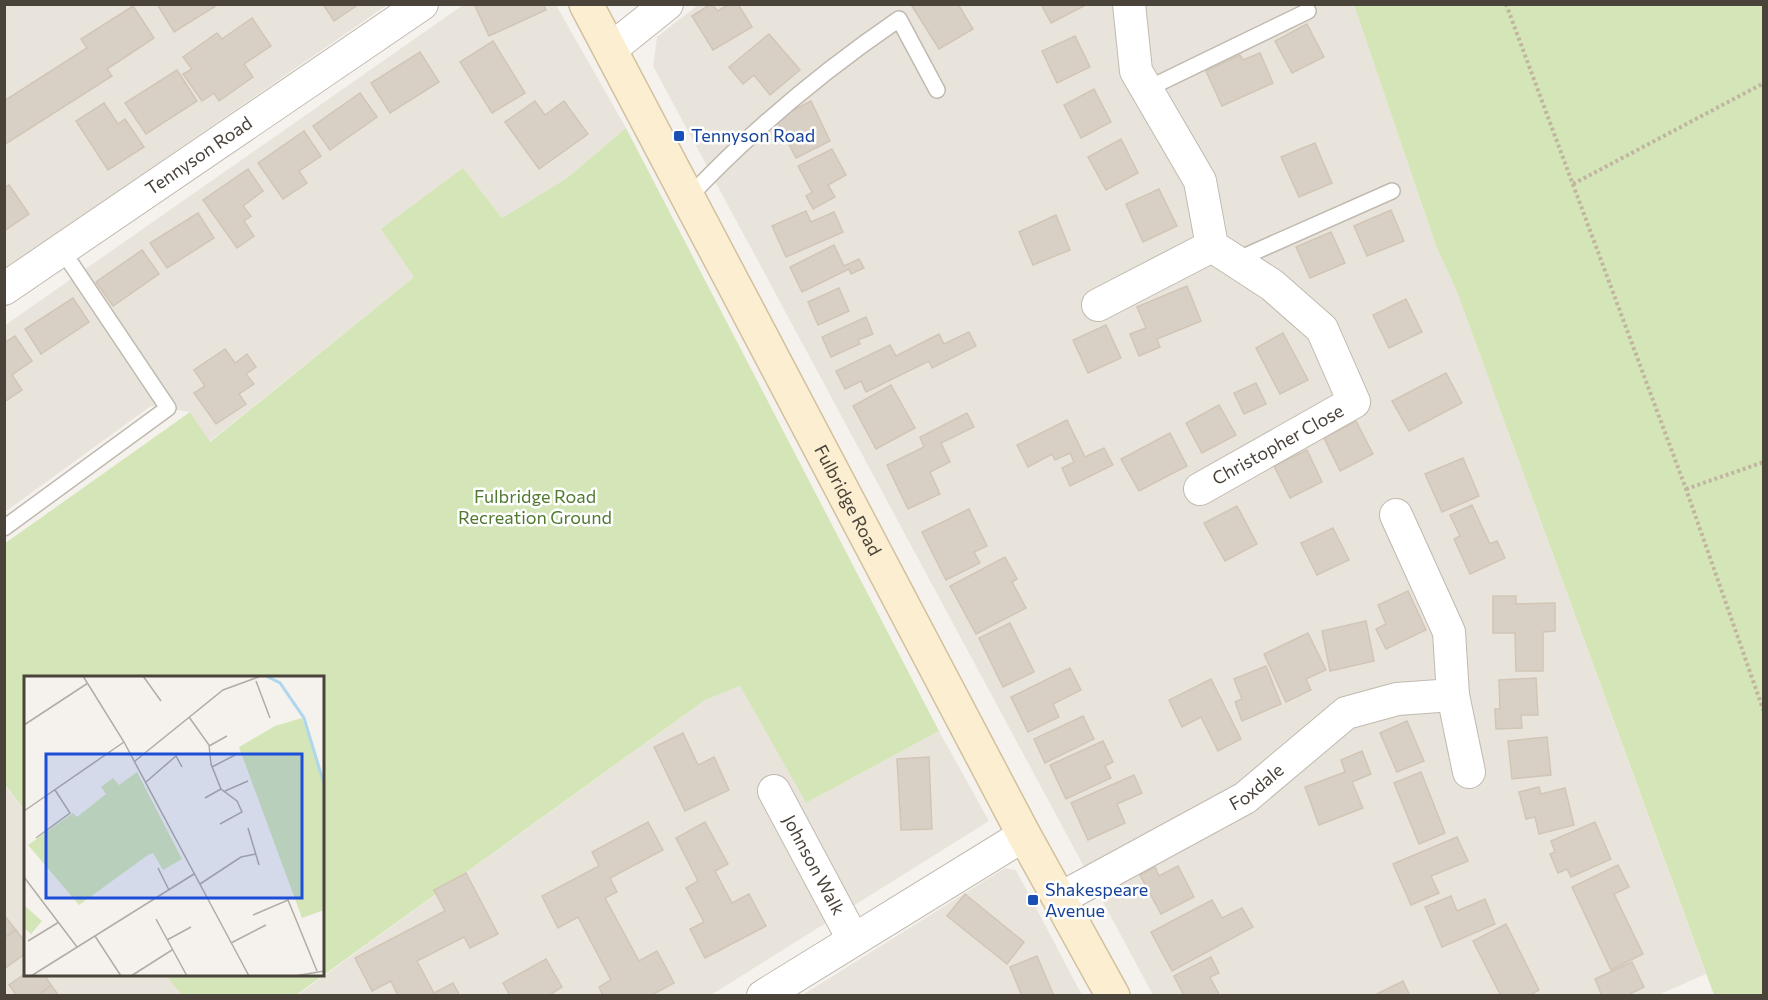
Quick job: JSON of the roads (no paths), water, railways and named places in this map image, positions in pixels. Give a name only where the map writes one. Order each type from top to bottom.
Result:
[{"type":"street","name":"Tennyson Road","points":[[4,289],[422,4]]},
{"type":"street","name":"Fulbridge Road","points":[[586,4],[1024,835],[1061,898],[1113,996]]},
{"type":"street","points":[[611,49],[667,4]]},
{"type":"street","points":[[1098,305],[1223,254],[1200,181],[1137,72],[1129,4]]},
{"type":"street","name":"Christopher Close","points":[[1200,489],[1354,402],[1322,329],[1272,285],[1223,254]]},
{"type":"street","points":[[1396,515],[1449,632],[1453,695],[1469,772]]},
{"type":"street","name":"Foxdale","points":[[1061,898],[1245,798],[1346,713],[1397,699],[1453,695]]},
{"type":"street","name":"Johnson Walk","points":[[774,791],[853,939]]},
{"type":"street","points":[[763,996],[1024,835]]},
{"type":"lane","points":[[1147,90],[1308,11]]},
{"type":"lane","points":[[689,196],[732,151],[851,52],[899,19],[937,90]]},
{"type":"lane","points":[[1223,254],[1392,191]]},
{"type":"lane","points":[[4,528],[168,408],[62,250]]},
{"type":"place","name":"Tennyson Road","points":[[679,136]]},
{"type":"place","name":"Shakespeare Avenue","points":[[1033,900]]},
{"type":"park label","name":"Fulbridge Road Recreation Ground","points":[[535,507]]}]
